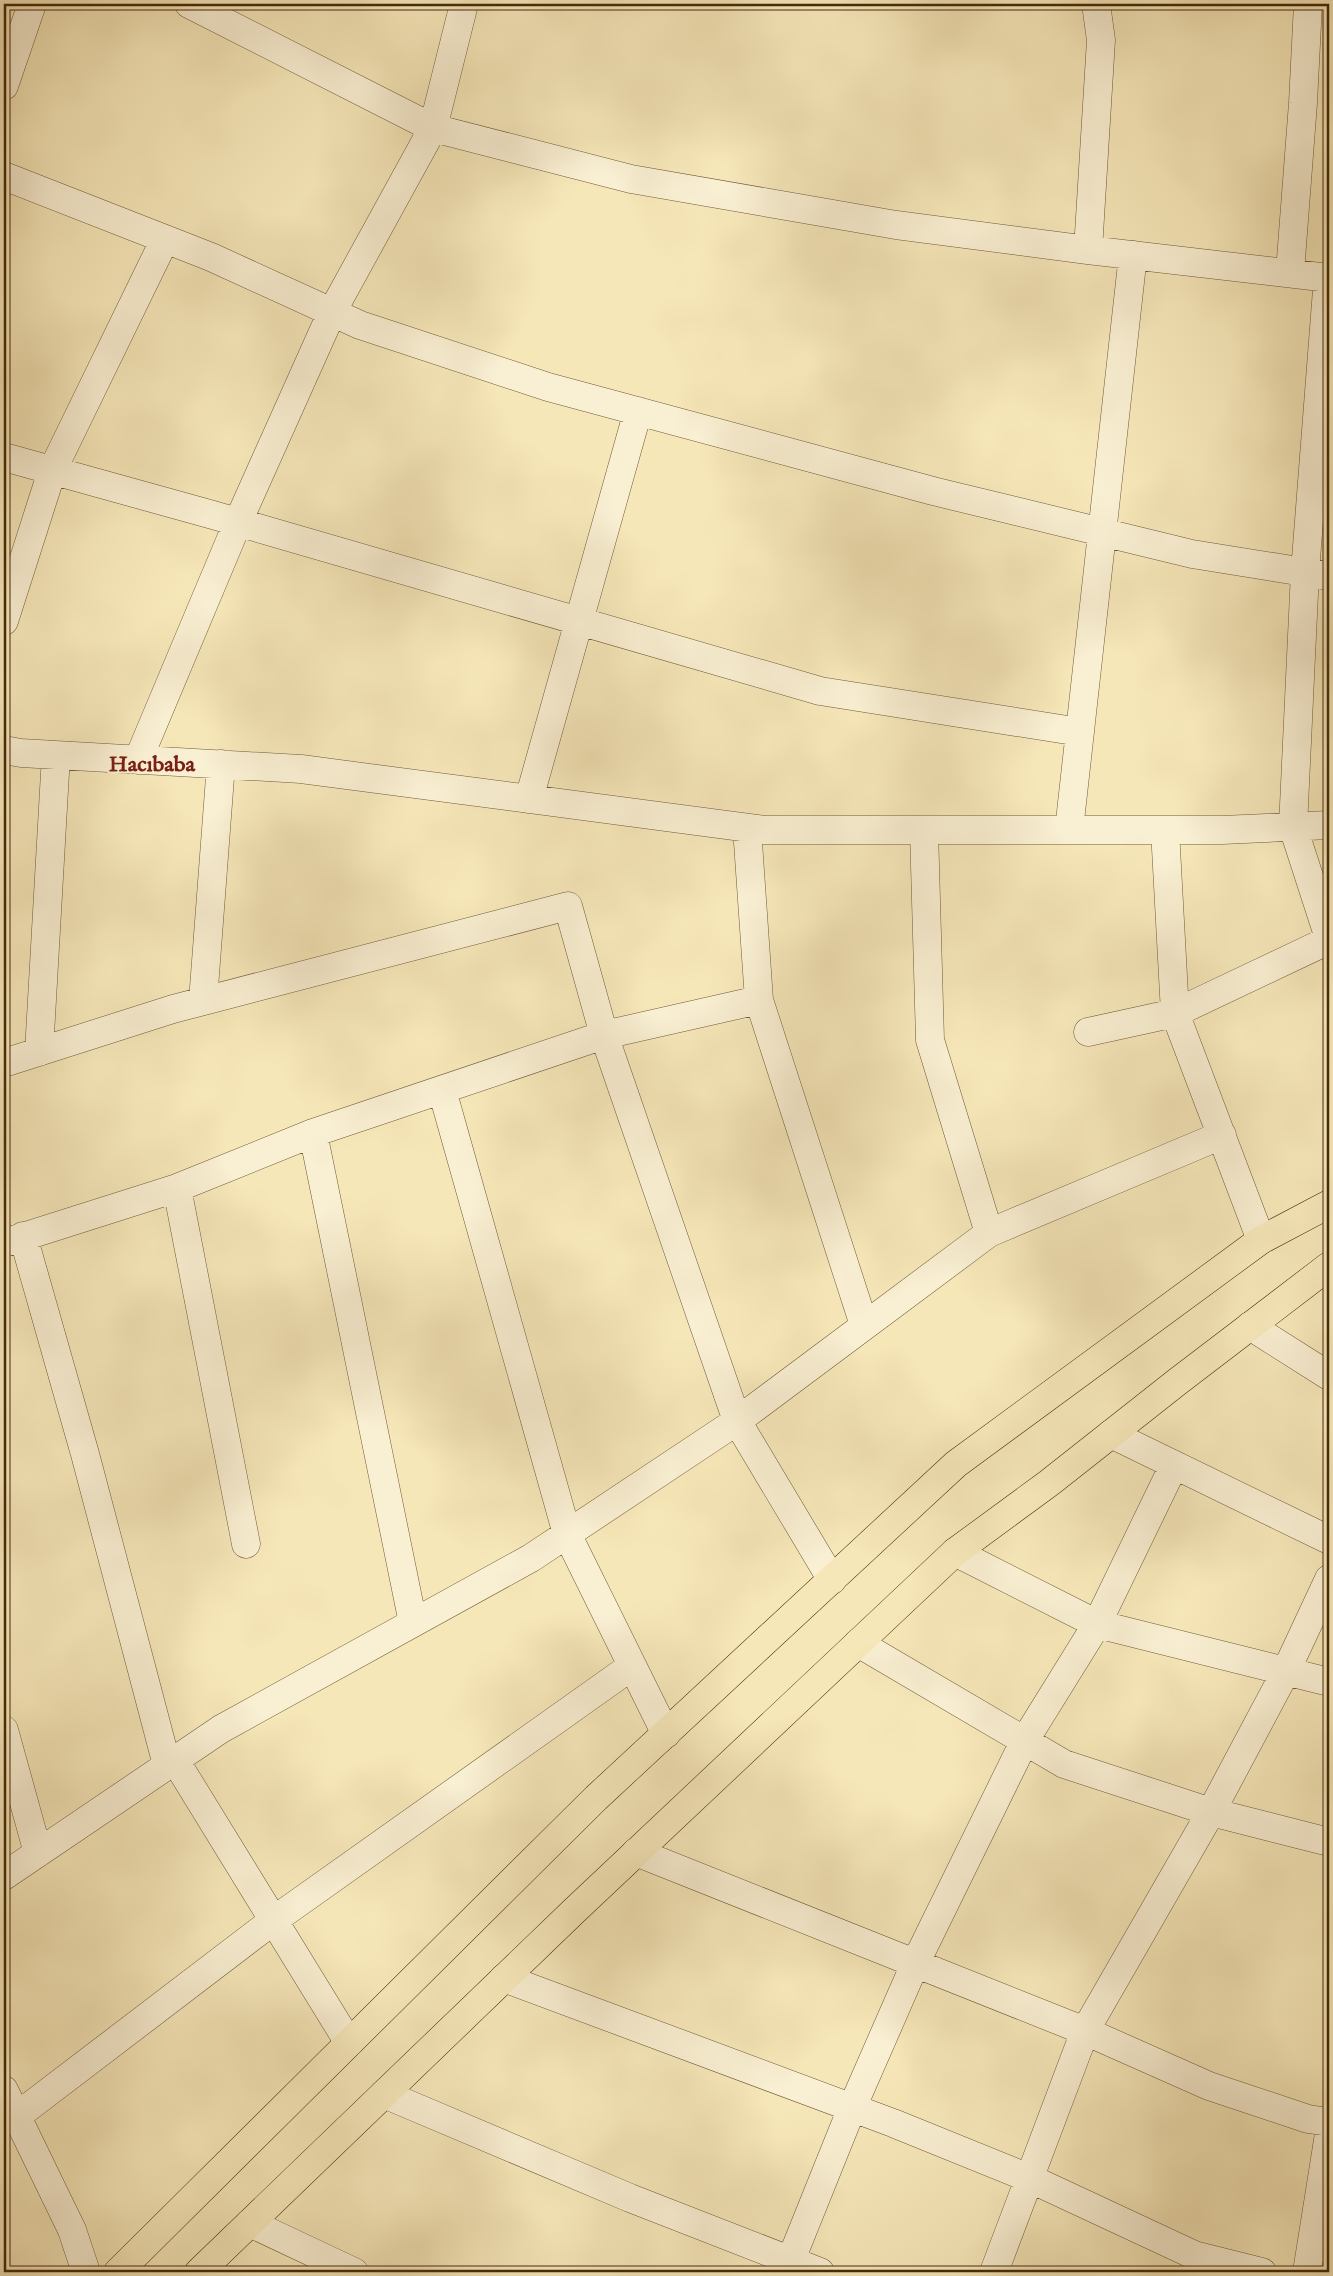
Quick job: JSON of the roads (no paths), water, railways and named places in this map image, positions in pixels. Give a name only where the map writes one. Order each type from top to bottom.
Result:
[{"type":"main road","points":[[118,2272],[596,1798],[956,1464],[1261,1240],[1329,1204]]},
{"type":"main road","points":[[199,2272],[636,1852],[955,1552],[1329,1266]]},
{"type":"street","points":[[4,86],[32,4]]},
{"type":"street","points":[[189,4],[433,128],[631,179],[896,225],[1088,250],[1329,277],[1317,574],[1293,827],[1329,939],[1176,1013],[1088,1032]]},
{"type":"street","points":[[138,760],[238,522],[332,312],[433,128],[464,4]]},
{"type":"street","points":[[1088,250],[1101,40],[1096,4]]},
{"type":"street","points":[[1290,272],[1303,104],[1308,4]]},
{"type":"street","points":[[4,176],[211,257],[360,326],[548,387],[933,491],[1192,554],[1317,574]]},
{"type":"street","points":[[4,621],[52,471],[165,238]]},
{"type":"street","points":[[1069,830],[1133,255]]},
{"type":"street","points":[[530,799],[638,411]]},
{"type":"street","points":[[4,458],[238,522],[820,691],[1080,732]]},
{"type":"street","points":[[4,750],[56,755],[301,769],[747,828],[1165,830],[1329,825]]},
{"type":"street","points":[[39,1052],[56,755]]},
{"type":"street","points":[[203,1002],[221,764]]},
{"type":"street","points":[[747,828],[759,1000],[864,1326]]},
{"type":"street","points":[[924,830],[930,1040],[989,1233]]},
{"type":"street","points":[[1165,830],[1176,1013],[1261,1240]]},
{"type":"street","points":[[4,1063],[173,1009],[568,906],[604,1035],[737,1421],[832,1580]]},
{"type":"street","points":[[349,2043],[274,1920],[171,1762],[84,1454],[14,1239],[177,1188],[313,1133],[604,1035],[759,1000]]},
{"type":"street","points":[[442,1090],[567,1534],[666,1734]]},
{"type":"street","points":[[313,1133],[413,1623]]},
{"type":"street","points":[[4,1876],[221,1729],[531,1558],[737,1421],[989,1233],[1222,1135]]},
{"type":"street","points":[[177,1188],[246,1544]]},
{"type":"street","points":[[1250,1326],[1329,1376]]},
{"type":"street","points":[[1111,1434],[1329,1540]]},
{"type":"street","points":[[788,2267],[852,2108],[915,1964],[1025,1740],[1097,1624],[1174,1465]]},
{"type":"street","points":[[955,1552],[1097,1624],[1329,1682]]},
{"type":"street","points":[[994,2272],[1086,2032],[1211,1812],[1286,1671],[1329,1580]]},
{"type":"street","points":[[858,1643],[1064,1764],[1211,1812],[1329,1842]]},
{"type":"street","points":[[17,2116],[274,1920],[632,1666]]},
{"type":"street","points":[[4,1730],[38,1853]]},
{"type":"street","points":[[636,1852],[1086,2032],[1209,2086],[1308,2119],[1329,2122]]},
{"type":"street","points":[[504,1978],[852,2108],[1031,2179],[1194,2255],[1262,2272]]},
{"type":"street","points":[[4,2090],[72,2230],[86,2272]]},
{"type":"street","points":[[384,2094],[788,2267],[820,2272]]},
{"type":"street","points":[[1307,2272],[1329,2134]]},
{"type":"street","points":[[250,2223],[354,2272]]},
{"type":"district","name":"Hacıbaba","points":[[152,765]]}]
